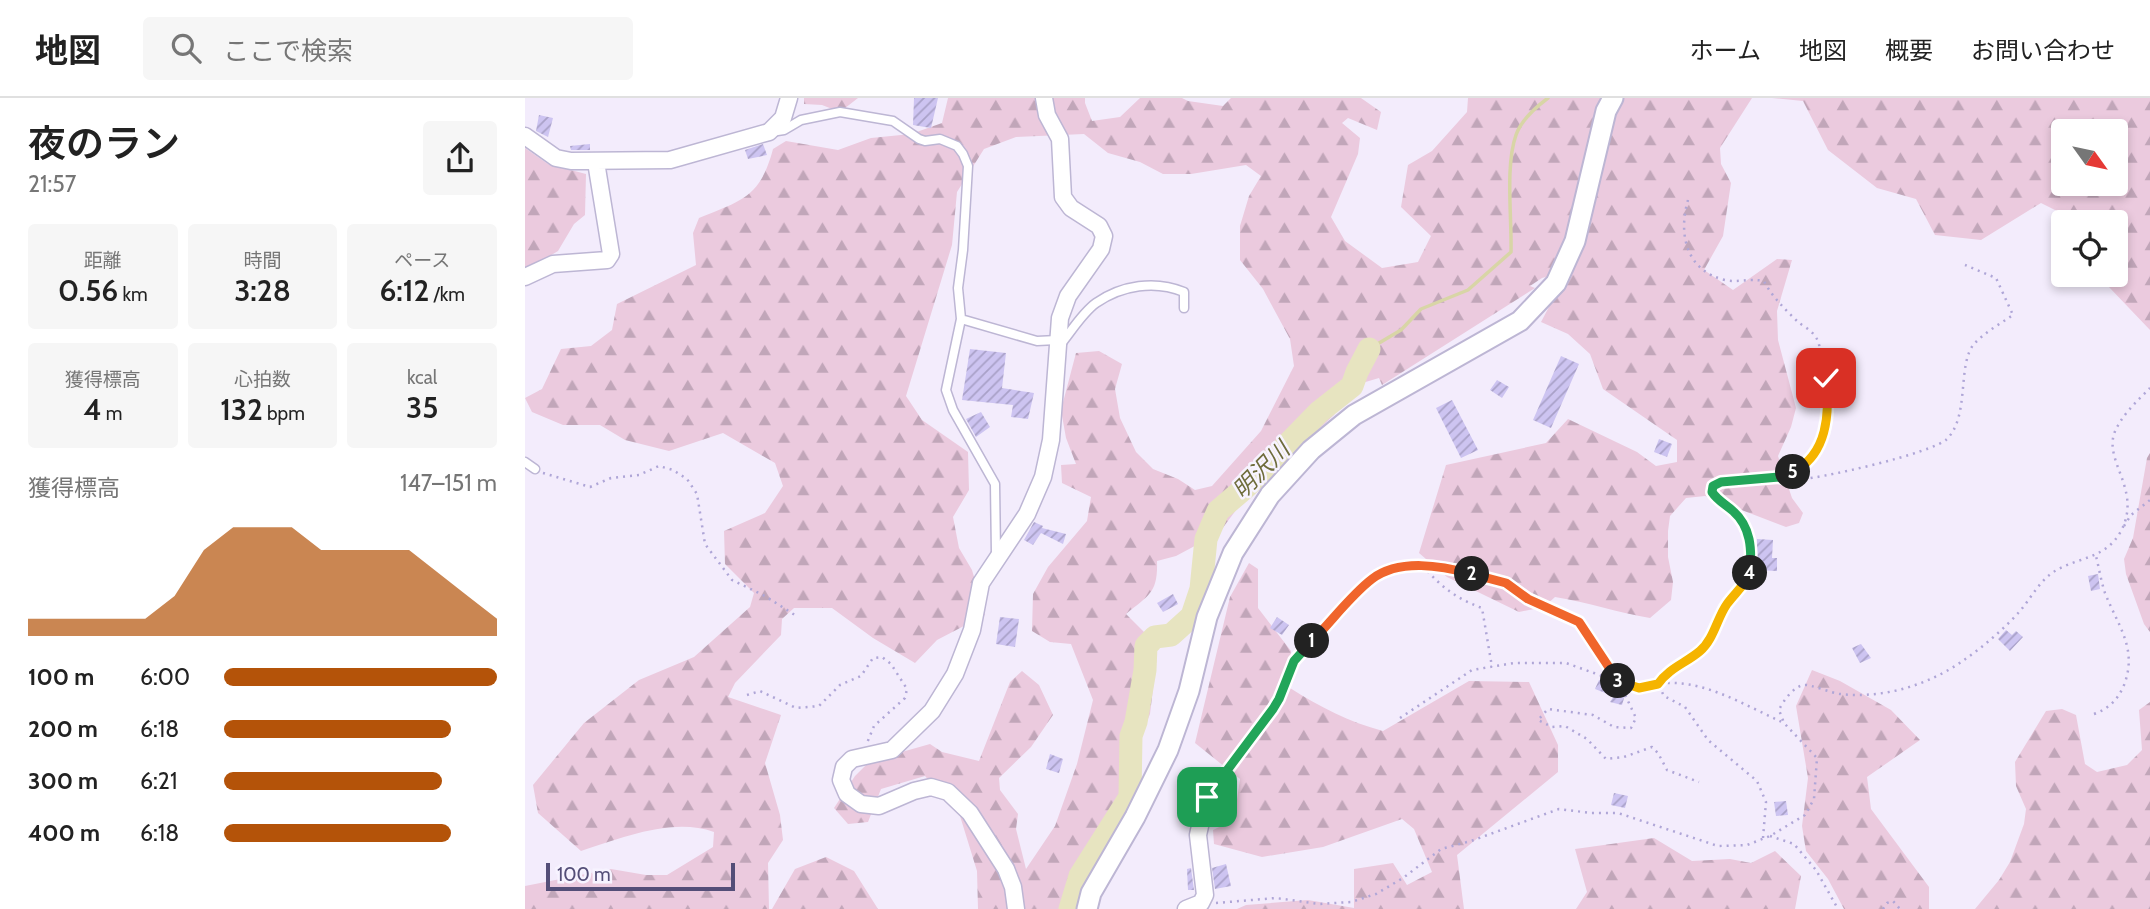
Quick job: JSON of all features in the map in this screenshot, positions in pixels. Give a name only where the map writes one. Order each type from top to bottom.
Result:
[{"type":"street","points":[[525,136],[556,158],[596,162],[670,160],[769,132],[783,118],[789,98]]},
{"type":"street","points":[[1016,909],[1013,887],[1006,869],[971,813],[948,792],[931,787],[879,806],[861,804],[847,794],[841,780],[844,767],[852,759],[893,750],[932,711],[955,674],[972,630],[981,583],[1027,514],[1043,477],[1051,440],[1060,318],[1068,296],[1101,249],[1104,236],[1099,226],[1071,208],[1063,197],[1060,139],[1047,115],[1044,98]]},
{"type":"street","points":[[1087,909],[1091,893],[1135,817],[1168,751],[1189,691],[1207,617],[1233,553],[1269,495],[1311,450],[1354,415],[1520,321],[1556,283],[1575,241],[1606,111],[1613,98]]},
{"type":"street","points":[[525,277],[553,264],[607,260],[611,254],[596,162]]},
{"type":"street","points":[[1194,906],[1205,895],[1198,835],[1205,804]]},
{"type":"lane","points":[[769,132],[784,130],[801,120],[840,112],[893,121],[919,139],[940,139],[957,146],[963,154],[968,166],[958,288],[961,319],[946,390],[953,410],[995,484],[997,561]]},
{"type":"lane","points":[[961,319],[1057,345],[1095,304],[1123,289],[1144,285],[1170,286],[1184,292],[1184,308]]},
{"type":"lane","points":[[525,462],[535,469]]},
{"type":"path","points":[[1688,200],[1683,217],[1683,232],[1688,253],[1704,270],[1722,280],[1733,282],[1749,278],[1763,281],[1771,295],[1815,335],[1820,347],[1829,402],[1823,436],[1820,447],[1807,465],[1791,473],[1788,480]]},
{"type":"path","points":[[1658,684],[1665,674],[1700,651],[1708,642],[1726,605],[1746,581],[1750,571],[1747,529],[1741,519],[1712,492],[1713,486],[1721,482],[1779,477],[1788,480],[1827,475],[1917,454],[1949,437],[1957,423],[1967,363],[1973,345],[2013,315],[1996,278],[1965,265]]},
{"type":"path","points":[[2122,529],[2129,499],[2113,449],[2115,434],[2130,409],[2150,388]]},
{"type":"path","points":[[535,469],[590,487],[611,478],[639,475],[659,466],[673,470],[687,479],[697,494],[705,544],[731,580],[765,596],[798,617]]},
{"type":"path","points":[[1784,723],[1780,707],[1785,699],[1803,685],[1807,684],[1823,691],[1868,696],[1930,681],[1964,660],[2012,620],[2056,571],[2096,556],[2112,544],[2131,515],[2150,500]]},
{"type":"path","points":[[2094,715],[2107,710],[2121,692],[2128,675],[2130,655],[2117,617],[2104,591],[2096,556]]},
{"type":"path","points":[[1423,566],[1441,586],[1462,601],[1482,608],[1492,667]]},
{"type":"path","points":[[1205,804],[1211,788],[1248,744],[1279,699],[1294,661],[1301,652],[1373,578],[1394,569],[1423,566],[1450,568],[1506,583],[1528,599],[1579,622],[1619,682],[1636,718],[1631,728],[1614,727],[1593,715],[1548,709],[1538,720],[1552,727],[1565,726],[1587,739],[1606,759],[1624,757],[1652,747],[1667,770],[1699,782]]},
{"type":"path","points":[[747,695],[760,691],[796,708],[819,706],[840,685],[861,676],[873,658],[882,657],[891,664],[907,689],[905,698],[874,726],[861,755]]},
{"type":"path","points":[[1194,906],[1276,898],[1319,904],[1350,902],[1376,894],[1403,878],[1441,849],[1559,809],[1618,813],[1718,846],[1747,845],[1770,836],[1805,816],[1814,799],[1817,758],[1784,723],[1707,689],[1671,682],[1639,688],[1566,663],[1514,663],[1472,670],[1400,718]]},
{"type":"path","points":[[1658,684],[1664,696],[1685,707],[1708,740],[1757,781],[1766,802],[1763,838]]},
{"type":"path","points":[[1770,836],[1794,844],[1816,870],[1838,909]]},
{"type":"path","points":[[1883,909],[1887,903],[1893,901],[1900,909]]},
{"type":"green space","points":[[804,98],[858,98],[840,112],[822,105],[804,104]]},
{"type":"green space","points":[[948,98],[1085,98],[1092,121],[1120,117],[1140,98],[1182,98],[1223,106],[1231,98],[1361,98],[1381,112],[1377,130],[1348,118],[1342,123],[1360,138],[1358,154],[1331,217],[1345,241],[1382,268],[1418,262],[1431,236],[1401,207],[1408,165],[1432,151],[1467,112],[1468,98],[1752,98],[1720,148],[1721,164],[1731,183],[1723,236],[1704,270],[1733,290],[1777,259],[1792,260],[1777,311],[1778,340],[1796,408],[1778,456],[1792,498],[1803,513],[1799,523],[1786,527],[1705,496],[1686,498],[1670,516],[1668,557],[1673,582],[1671,600],[1650,618],[1555,597],[1544,607],[1519,612],[1447,577],[1419,553],[1446,465],[1546,443],[1568,419],[1637,452],[1656,466],[1677,462],[1677,440],[1603,389],[1590,354],[1568,334],[1541,322],[1568,271],[1542,278],[1530,286],[1535,288],[1382,385],[1379,378],[1352,386],[1334,415],[1245,498],[1219,533],[1176,556],[1157,561],[1154,587],[1126,614],[1144,632],[1157,655],[1150,714],[1137,746],[1134,801],[1079,909],[978,909],[977,871],[960,816],[925,776],[881,789],[868,822],[848,824],[834,808],[855,776],[870,761],[930,744],[942,752],[979,761],[1010,682],[1022,671],[1039,685],[1053,715],[1031,747],[999,778],[1000,790],[1018,814],[1016,829],[1026,869],[1055,826],[1077,764],[1093,700],[1071,644],[1050,642],[1032,631],[1033,594],[1048,567],[1087,521],[1091,497],[1062,483],[1061,465],[1076,464],[1066,438],[1061,410],[1076,353],[1099,351],[1122,364],[1115,389],[1120,418],[1136,452],[1153,469],[1178,479],[1195,490],[1212,486],[1261,431],[1294,366],[1290,339],[1263,289],[1240,260],[1240,226],[1249,196],[1261,176],[1246,165],[1191,174],[1163,174],[1140,162],[1108,153],[1084,134],[1016,137],[984,149],[957,192],[952,245],[906,396],[922,420],[968,452],[969,490],[953,517],[959,548],[972,570],[985,615],[937,640],[915,663],[873,638],[832,608],[794,608],[782,619],[781,635],[735,683],[728,697],[781,715],[765,763],[780,815],[783,840],[768,863],[769,909],[525,909],[525,886],[611,869],[646,875],[667,875],[713,847],[714,832],[681,827],[630,835],[581,851],[538,813],[533,785],[584,723],[639,680],[694,657],[750,607],[754,593],[725,564],[724,531],[765,513],[783,486],[775,463],[723,433],[669,451],[625,440],[600,425],[563,425],[532,412],[525,398],[542,389],[561,349],[591,346],[612,330],[617,304],[696,265],[693,233],[699,218],[727,207],[755,188],[768,165],[773,149],[786,141],[838,150],[871,138],[911,134],[942,123]]},
{"type":"green space","points":[[1772,98],[2150,98],[2150,330],[2109,287],[2128,287],[2128,210],[2055,210],[2041,203],[1981,240],[1935,235],[1916,199],[1877,188],[1828,150],[1803,101]]},
{"type":"green space","points":[[525,148],[548,164],[586,174],[585,215],[574,224],[558,251],[525,271]]},
{"type":"green space","points":[[2150,453],[2150,632],[2144,624],[2126,574],[2124,559],[2133,538]]},
{"type":"green space","points":[[1249,563],[1258,569],[1258,608],[1291,651],[1290,688],[1347,718],[1383,731],[1469,681],[1529,682],[1558,745],[1558,772],[1457,855],[1464,909],[1237,909],[1246,905],[1308,900],[1354,908],[1354,869],[1393,863],[1407,885],[1432,872],[1414,829],[1402,819],[1323,847],[1262,857],[1214,844],[1213,830],[1234,820],[1240,779],[1195,743],[1230,597]]},
{"type":"green space","points":[[1812,670],[1840,681],[1891,710],[1920,740],[1867,777],[1871,809],[1929,887],[1929,909],[1844,909],[1828,879],[1806,851],[1802,826],[1808,778],[1796,706]]},
{"type":"green space","points":[[2150,702],[2150,909],[1975,909],[2010,862],[2024,824],[2026,809],[2016,786],[2015,762],[2046,711],[2062,709],[2076,715],[2085,764],[2097,772],[2127,765],[2142,750],[2139,710]]},
{"type":"green space","points":[[1654,838],[1692,861],[1730,859],[1751,863],[1775,851],[1801,876],[1795,909],[1576,909],[1587,892],[1575,849]]},
{"type":"green space","points":[[826,857],[854,871],[878,909],[772,909],[795,869]]},
{"type":"building","points":[[914,98],[938,98],[931,128],[913,125]]},
{"type":"building","points":[[539,115],[553,118],[548,137],[536,131]]},
{"type":"building","points":[[590,144],[590,150],[571,150],[570,146]]},
{"type":"building","points":[[763,144],[767,155],[748,159],[745,150]]},
{"type":"building","points":[[970,349],[1006,353],[1002,388],[1034,393],[1028,419],[1011,417],[1013,405],[962,400]]},
{"type":"building","points":[[1561,356],[1579,364],[1551,428],[1533,420]]},
{"type":"building","points":[[1497,380],[1509,387],[1502,398],[1490,390]]},
{"type":"building","points":[[1452,400],[1478,450],[1461,458],[1436,408]]},
{"type":"building","points":[[981,412],[990,427],[976,437],[966,419]]},
{"type":"building","points":[[1659,439],[1672,444],[1667,457],[1654,452]]},
{"type":"building","points":[[1034,522],[1043,526],[1042,528],[1066,534],[1063,544],[1041,533],[1033,545],[1024,540]]},
{"type":"building","points":[[1757,539],[1773,540],[1772,558],[1777,558],[1777,571],[1756,570]]},
{"type":"building","points":[[2098,574],[2100,589],[2091,591],[2088,576]]},
{"type":"building","points":[[1173,594],[1178,604],[1163,612],[1157,603]]},
{"type":"building","points":[[1000,617],[1019,619],[1015,647],[996,644]]},
{"type":"building","points":[[1277,617],[1289,625],[1282,635],[1270,628]]},
{"type":"building","points":[[2006,630],[2012,635],[2016,631],[2023,637],[2010,651],[1998,639]]},
{"type":"building","points":[[1861,644],[1871,658],[1860,663],[1852,648]]},
{"type":"building","points":[[1599,680],[1616,687],[1613,696],[1595,689]]},
{"type":"building","points":[[1616,693],[1625,695],[1622,705],[1610,702]]},
{"type":"building","points":[[1050,754],[1063,759],[1059,773],[1046,769]]},
{"type":"building","points":[[1218,783],[1231,783],[1228,815],[1217,815]]},
{"type":"building","points":[[1614,793],[1628,796],[1625,808],[1611,805]]},
{"type":"building","points":[[1786,801],[1788,815],[1776,816],[1774,802]]},
{"type":"building","points":[[1226,864],[1231,886],[1215,889],[1212,868]]},
{"type":"building","points":[[1191,868],[1194,890],[1188,890],[1187,869]]},
{"type":"waterway","name":"明沢川","points":[[1369,349],[1401,330],[1421,309],[1468,290],[1511,252],[1510,177],[1516,135],[1521,124],[1548,98]]},
{"type":"waterway","name":"明沢川","points":[[1070,909],[1080,876],[1130,797],[1131,736],[1145,670],[1146,646],[1155,637],[1171,635],[1192,616],[1201,589],[1206,539],[1218,511],[1246,487],[1319,412],[1352,386],[1369,349]]},
{"type":"route","points":[[1207,797],[1211,788],[1248,744],[1279,699],[1294,661],[1301,652],[1373,578],[1394,569],[1423,566],[1450,568],[1506,583],[1528,599],[1579,622],[1619,682],[1639,688],[1658,684],[1665,674],[1700,651],[1708,642],[1726,605],[1746,581],[1750,571],[1747,529],[1741,519],[1712,492],[1714,484],[1779,477],[1788,480],[1791,473],[1807,465],[1820,447],[1825,426],[1829,402],[1826,378]]}]
